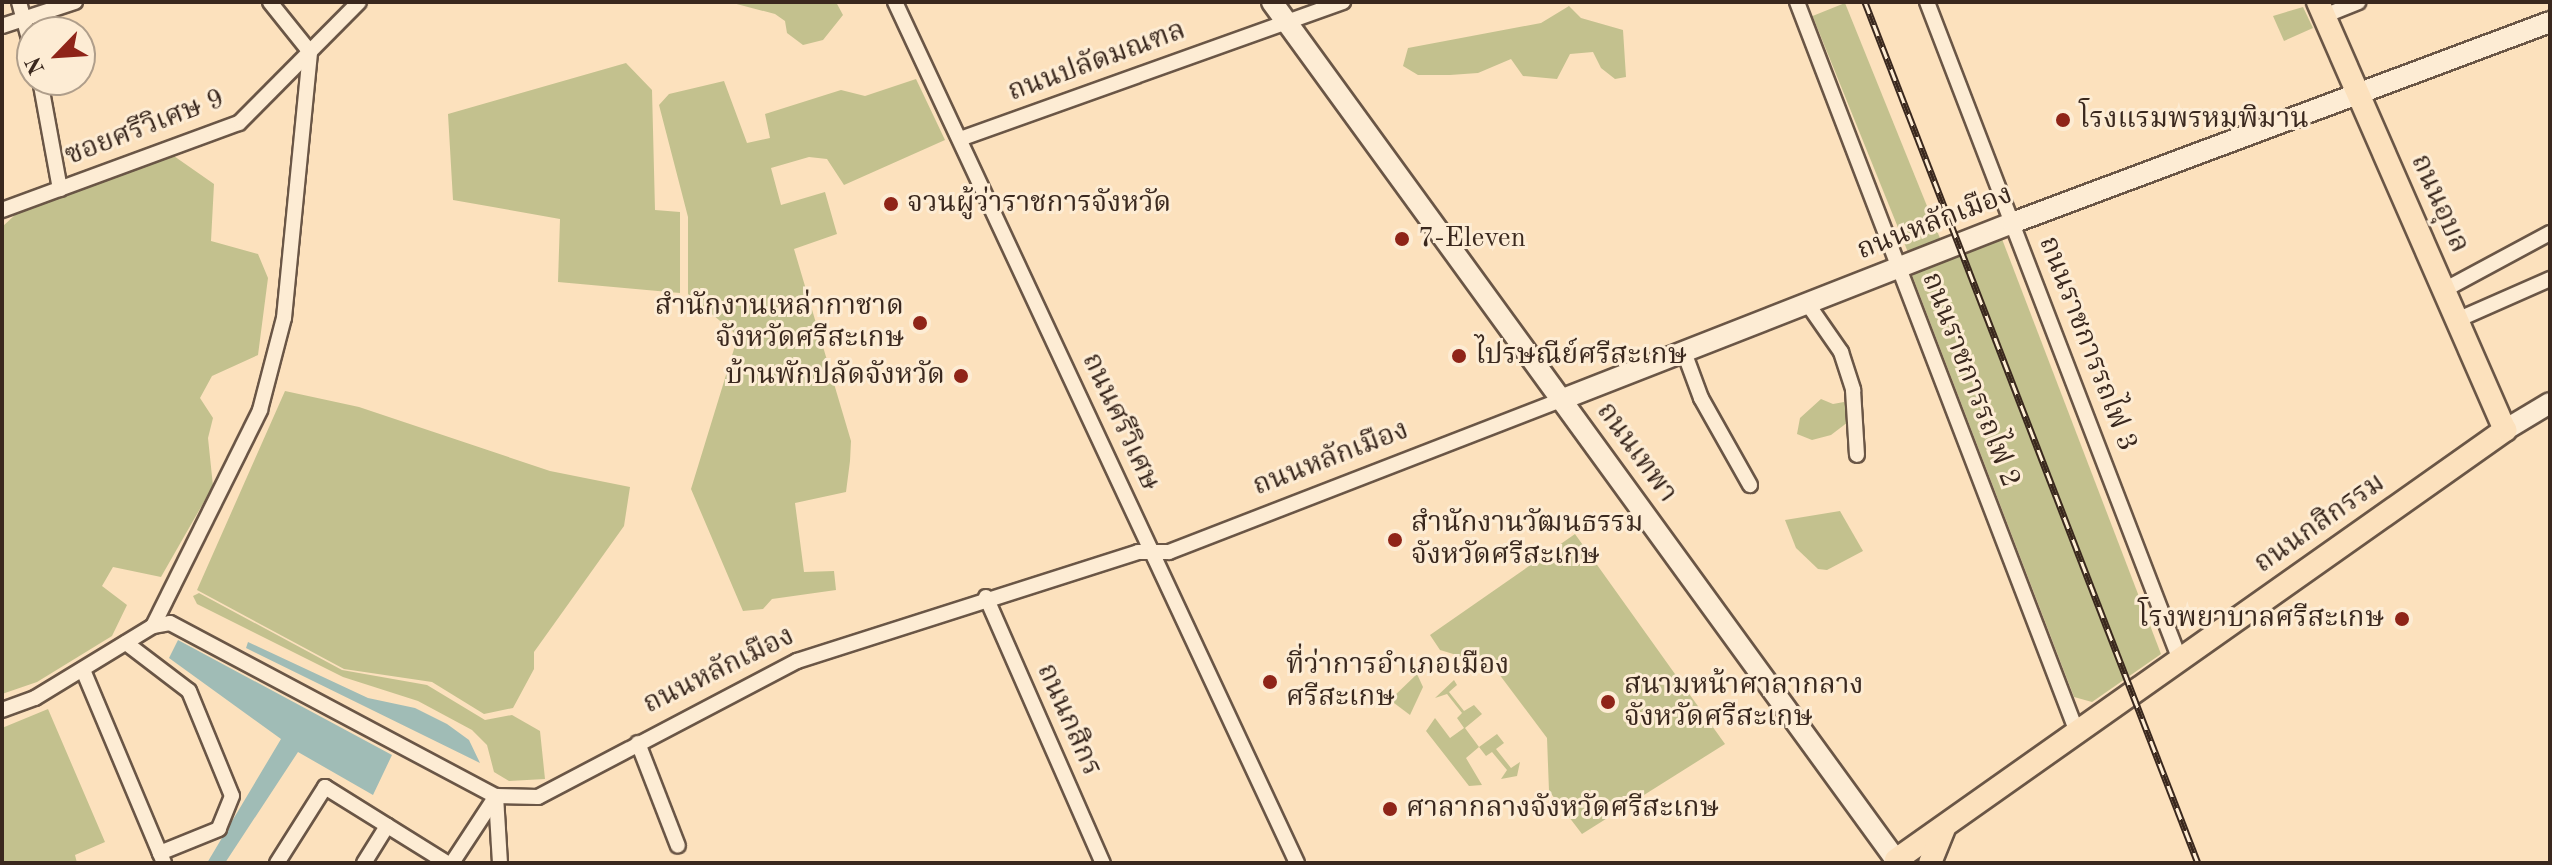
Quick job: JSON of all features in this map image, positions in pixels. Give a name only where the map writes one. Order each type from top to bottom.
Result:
[{"type":"main road","name":"ถนนเทพา","points":[[1272,2],[1896,862]]},
{"type":"main road","name":"ถนนอุบล","points":[[2321,9],[2505,430]]},
{"type":"main road","name":"ถนนหลักเมือง","points":[[1563,399],[2012,223],[2550,22]]},
{"type":"main road","name":"ถนนกสิกรรม","points":[[1896,862],[1948,821],[2505,430],[2550,403]]},
{"type":"main road","points":[[1930,863],[1948,821]]},
{"type":"street","points":[[30,16],[75,2]]},
{"type":"street","points":[[2,710],[35,698],[153,626],[240,459],[274,366],[284,318],[310,52],[270,2]]},
{"type":"street","name":"ซอยศรีวิเศษ 9","points":[[2,210],[239,123],[359,2]]},
{"type":"street","name":"ถนนศรีวิเศษ","points":[[895,2],[1297,863]]},
{"type":"street","name":"ถนนปลัดมณฑล","points":[[960,139],[1343,2]]},
{"type":"street","name":"ถนนราชการรถไฟ 2","points":[[1797,2],[2077,732]]},
{"type":"street","name":"ถนนราชการรถไฟ 3","points":[[1927,2],[2180,660]]},
{"type":"street","points":[[2321,9],[2358,2]]},
{"type":"street","points":[[43,96],[60,189]]},
{"type":"street","points":[[2444,290],[2550,233]]},
{"type":"street","points":[[2457,320],[2550,279]]},
{"type":"street","points":[[1807,303],[1841,352],[1853,390],[1857,455]]},
{"type":"street","points":[[1684,352],[1701,398],[1750,485]]},
{"type":"street","name":"ถนนหลักเมือง","points":[[153,626],[170,623],[496,796],[538,797],[797,661],[986,597],[1138,552],[1169,552],[1563,399]]},
{"type":"street","name":"ถนนกสิกร","points":[[986,597],[1103,863]]},
{"type":"street","points":[[83,670],[162,858],[219,829],[232,796],[189,691],[126,643]]},
{"type":"street","points":[[638,743],[678,846]]},
{"type":"street","points":[[277,863],[325,787],[449,863],[496,796]]},
{"type":"street","points":[[496,796],[500,863]]},
{"type":"street","points":[[364,863],[387,826]]},
{"type":"shaded area","points":[[729,2],[836,2],[843,15],[823,40],[803,45],[787,33],[785,21],[775,14]]},
{"type":"shaded area","points":[[1845,3],[1941,239],[1908,253],[1813,16]]},
{"type":"shaded area","points":[[1569,6],[1581,18],[1623,30],[1626,77],[1615,79],[1601,68],[1593,52],[1570,54],[1557,79],[1523,76],[1511,59],[1478,73],[1450,75],[1418,75],[1403,66],[1408,48],[1541,23]]},
{"type":"shaded area","points":[[2303,7],[2313,28],[2284,41],[2273,16]]},
{"type":"shaded area","points":[[626,63],[652,90],[655,210],[680,212],[680,293],[558,282],[560,219],[453,200],[448,114]]},
{"type":"shaded area","points":[[916,79],[945,140],[844,185],[827,159],[809,157],[771,168],[781,205],[825,192],[837,234],[794,249],[851,441],[850,461],[846,492],[795,503],[804,572],[834,571],[836,590],[772,599],[763,609],[743,611],[691,489],[738,336],[688,294],[688,217],[659,105],[669,94],[724,81],[747,143],[770,138],[765,114],[841,90],[865,96]]},
{"type":"shaded area","points":[[171,154],[214,184],[211,241],[258,254],[268,278],[258,355],[212,376],[200,398],[213,418],[208,438],[213,486],[161,577],[113,567],[102,586],[127,605],[112,636],[37,682],[2,694],[2,227],[16,214]]},
{"type":"shaded area","points":[[2002,239],[2161,654],[2092,702],[2074,697],[1912,275]]},
{"type":"shaded area","points":[[285,391],[359,407],[550,471],[630,487],[624,526],[534,652],[534,669],[513,708],[484,714],[432,682],[344,669],[197,590]]},
{"type":"shaded area","points":[[1821,399],[1833,404],[1844,402],[1852,419],[1831,435],[1812,440],[1797,434],[1800,418]]},
{"type":"shaded area","points":[[1840,511],[1863,551],[1827,570],[1818,569],[1796,548],[1785,520]]},
{"type":"shaded area","name":"สนามหน้าศาลากลาง จังหวัดศรีสะเกษ","points":[[1575,534],[1725,744],[1582,834],[1549,791],[1547,738],[1493,666],[1440,650],[1430,635]]},
{"type":"shaded area","points":[[199,593],[342,670],[427,685],[485,720],[512,715],[540,731],[545,779],[509,781],[494,772],[487,745],[472,730],[418,701],[343,677],[197,604],[193,596]]},
{"type":"shaded area","points":[[1417,674],[1423,687],[1410,715],[1390,700]]},
{"type":"shaded area","points":[[1454,680],[1457,685],[1449,692],[1464,711],[1474,705],[1482,714],[1465,728],[1479,747],[1466,758],[1482,785],[1469,786],[1426,731],[1435,718],[1450,738],[1464,728],[1457,718],[1462,713],[1447,694],[1435,698]]},
{"type":"shaded area","points":[[48,709],[105,842],[75,855],[77,863],[2,863],[2,728]]},
{"type":"shaded area","points":[[1497,734],[1504,743],[1496,749],[1511,768],[1520,762],[1517,776],[1501,779],[1507,770],[1492,752],[1486,756],[1479,747]]},
{"type":"water","points":[[178,640],[392,755],[373,795],[298,752],[225,863],[207,863],[281,739],[169,658]]},
{"type":"water","points":[[248,642],[368,698],[415,708],[447,724],[469,740],[480,763],[246,648]]},
{"type":"railway","points":[[1865,2],[2198,863]]},
{"type":"place","name":"โรงแรมพรหมพิมาน","points":[[2063,120]]},
{"type":"place","name":"จวนผู้ว่าราชการจังหวัด","points":[[891,204]]},
{"type":"place","name":"7-Eleven","points":[[1402,239]]},
{"type":"place","name":"สำนักงานเหล่ากาชาด จังหวัดศรีสะเกษ","points":[[920,323]]},
{"type":"place","name":"ไปรษณีย์ศรีสะเกษ","points":[[1459,356]]},
{"type":"place","name":"บ้านพักปลัดจังหวัด","points":[[961,376]]},
{"type":"place","name":"สำนักงานวัฒนธรรม จังหวัดศรีสะเกษ","points":[[1395,540]]},
{"type":"place","name":"โรงพยาบาลศรีสะเกษ","points":[[2402,619]]},
{"type":"place","name":"ที่ว่าการอำเภอเมือง ศรีสะเกษ","points":[[1270,682]]},
{"type":"place","name":"สนามหน้าศาลากลาง จังหวัดศรีสะเกษ","points":[[1608,702]]},
{"type":"place","name":"ศาลากลางจังหวัดศรีสะเกษ","points":[[1390,809]]}]
